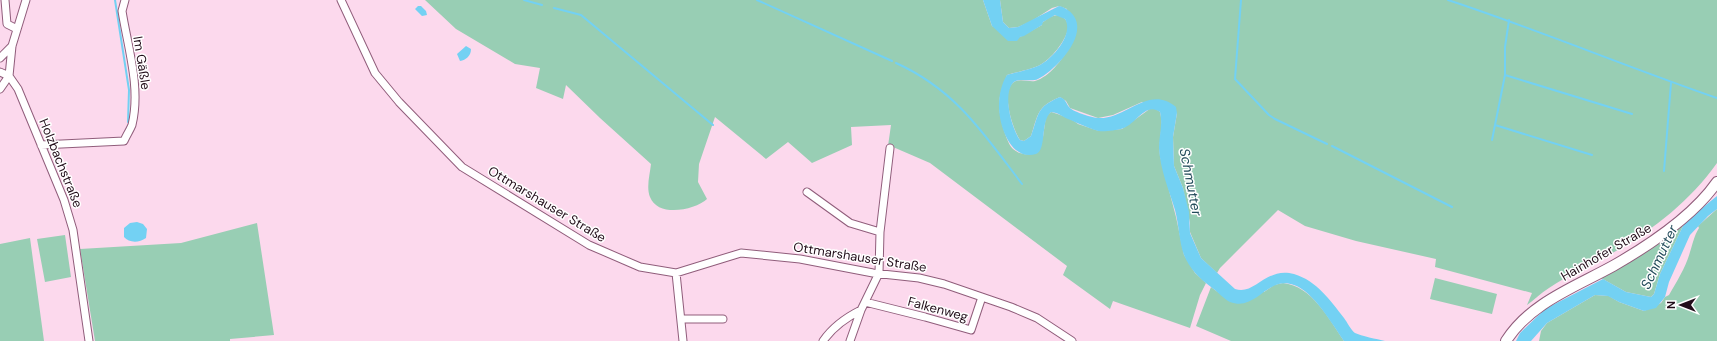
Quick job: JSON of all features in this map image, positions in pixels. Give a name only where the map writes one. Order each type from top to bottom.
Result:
[{"type":"street","points":[[5,0],[3,24],[17,29]]},
{"type":"street","points":[[0,89],[9,76],[12,46],[26,0]]},
{"type":"street","name":"Im Gäßle","points":[[41,144],[124,141],[131,126],[135,104],[135,88],[122,11],[125,0]]},
{"type":"street","name":"Ottmarshauser Straße","points":[[341,0],[375,73],[399,102],[462,167],[589,245],[640,267],[676,273],[741,253],[800,259],[872,273],[919,278],[944,284],[1037,318],[1072,341]]},
{"type":"street","points":[[0,58],[12,46]]},
{"type":"street","points":[[0,72],[9,76]]},
{"type":"street","name":"Holzbachstraße","points":[[9,76],[18,88],[64,200],[73,230],[89,341]]},
{"type":"street","points":[[850,341],[861,310],[879,273],[880,232],[890,148]]},
{"type":"street","name":"Hainhofer Straße","points":[[1506,341],[1532,312],[1549,300],[1613,266],[1650,244],[1685,216],[1717,182]]},
{"type":"street","points":[[807,192],[850,223],[880,232]]},
{"type":"street","points":[[676,273],[682,319],[683,341]]},
{"type":"street","name":"Falkenweg","points":[[865,302],[971,330],[982,297]]},
{"type":"street","points":[[823,341],[850,315],[861,310]]},
{"type":"street","points":[[682,319],[723,319]]},
{"type":"green space","points":[[425,0],[983,0],[992,26],[1020,37],[1042,25],[1042,23],[1050,17],[1056,15],[1062,16],[1066,20],[1068,29],[1061,45],[1053,54],[1037,66],[1007,75],[999,101],[999,109],[1005,135],[1013,149],[1028,154],[1037,153],[1043,137],[1046,116],[1051,112],[1061,115],[1078,124],[1099,131],[1122,129],[1151,108],[1160,112],[1160,156],[1184,255],[1195,273],[1206,283],[1200,295],[1190,328],[1113,301],[1110,309],[1063,275],[1067,266],[930,163],[888,146],[891,125],[851,127],[852,145],[812,163],[788,142],[766,159],[715,117],[699,164],[698,182],[707,199],[686,209],[668,210],[661,208],[654,204],[649,193],[648,185],[651,164],[566,85],[563,99],[536,88],[540,68],[515,64],[456,29]]},
{"type":"green space","points":[[1000,0],[1717,0],[1717,163],[1696,189],[1671,213],[1658,223],[1616,251],[1557,283],[1527,305],[1532,293],[1435,267],[1436,259],[1356,241],[1305,226],[1278,210],[1220,268],[1217,273],[1201,258],[1190,232],[1190,223],[1183,188],[1174,166],[1173,137],[1177,113],[1142,102],[1113,115],[1098,118],[1070,108],[1066,101],[1060,97],[1052,100],[1040,112],[1031,136],[1024,141],[1020,140],[1014,128],[1009,111],[1008,93],[1010,87],[1016,81],[1035,81],[1041,79],[1055,67],[1063,57],[1070,47],[1067,9],[1059,6],[1052,8],[1030,22],[1018,27],[1009,28],[1003,22]]},
{"type":"green space","points":[[1717,209],[1717,341],[1539,341],[1541,331],[1547,323],[1595,295],[1609,296],[1619,302],[1644,311],[1661,303],[1665,297],[1669,295],[1684,269],[1699,228],[1698,226]]},
{"type":"green space","points":[[257,223],[274,335],[230,339],[230,341],[95,341],[80,249],[181,243]]},
{"type":"green space","points":[[1681,224],[1683,226],[1660,274],[1654,294],[1651,297],[1626,292],[1601,278]]},
{"type":"green space","points":[[65,235],[71,277],[45,282],[37,239]]},
{"type":"green space","points":[[30,238],[44,341],[0,341],[0,244]]},
{"type":"green space","points":[[1435,278],[1497,294],[1492,314],[1430,299]]},
{"type":"green space","points":[[1283,283],[1293,285],[1303,290],[1311,297],[1326,314],[1344,341],[1231,341],[1196,326],[1211,287],[1219,293],[1264,292],[1274,285]]},
{"type":"water","points":[[983,0],[1000,0],[1003,22],[1009,28],[1018,27],[1059,6],[1066,9],[1075,18],[1077,26],[1076,35],[1067,53],[1060,62],[1038,79],[1017,80],[1012,84],[1009,90],[1008,105],[1014,128],[1020,140],[1024,141],[1031,136],[1037,117],[1042,108],[1046,104],[1060,97],[1064,99],[1072,110],[1099,118],[1109,117],[1147,101],[1156,99],[1166,101],[1176,107],[1177,113],[1173,137],[1174,166],[1183,188],[1189,212],[1190,233],[1201,258],[1235,289],[1242,290],[1249,288],[1276,274],[1294,274],[1302,277],[1310,281],[1322,292],[1355,333],[1385,341],[1344,341],[1309,294],[1294,285],[1285,283],[1276,285],[1248,302],[1239,304],[1228,301],[1199,277],[1192,269],[1184,255],[1181,244],[1175,210],[1163,172],[1160,156],[1159,148],[1161,117],[1160,112],[1155,109],[1145,111],[1126,127],[1104,131],[1093,129],[1051,112],[1046,122],[1041,147],[1036,154],[1027,155],[1019,152],[1013,147],[1003,130],[999,112],[999,100],[1004,81],[1007,75],[1037,66],[1051,57],[1061,45],[1067,32],[1067,25],[1065,19],[1055,15],[1043,22],[1042,25],[1020,37],[1017,41],[1008,41],[992,26]]},
{"type":"water","points":[[418,6],[421,6],[426,11],[427,15],[422,16],[415,9]]},
{"type":"water","points":[[466,46],[471,49],[470,54],[466,59],[460,61],[457,54]]},
{"type":"water","points":[[1717,196],[1717,209],[1708,216],[1690,235],[1669,282],[1665,297],[1656,308],[1644,311],[1619,302],[1608,296],[1595,295],[1547,323],[1531,341],[1516,341],[1520,333],[1545,309],[1603,279],[1626,292],[1651,297],[1654,294],[1660,274],[1686,221]]},
{"type":"water","points":[[137,222],[143,224],[147,229],[146,238],[137,241],[126,239],[124,237],[124,228],[130,223]]},
{"type":"waterway","points":[[115,0],[129,90],[128,122]]},
{"type":"waterway","points":[[524,0],[542,5]]},
{"type":"waterway","points":[[757,0],[892,61]]},
{"type":"waterway","points":[[1241,0],[1235,79],[1269,115],[1327,144]]},
{"type":"waterway","points":[[1448,0],[1717,98]]},
{"type":"waterway","points":[[554,8],[581,15],[713,125]]},
{"type":"waterway","points":[[1492,140],[1505,75],[1505,47],[1509,20]]},
{"type":"waterway","points":[[896,63],[936,86],[952,100],[981,131],[1022,184]]},
{"type":"waterway","points":[[1505,75],[1632,114]]},
{"type":"waterway","points":[[1664,171],[1671,83]]},
{"type":"waterway","points":[[1495,125],[1592,155]]},
{"type":"waterway","points":[[1332,146],[1452,207]]},
{"type":"water label","name":"Schmutter","points":[[1191,182]]},
{"type":"water label","name":"Schmutter","points":[[1659,257]]}]
